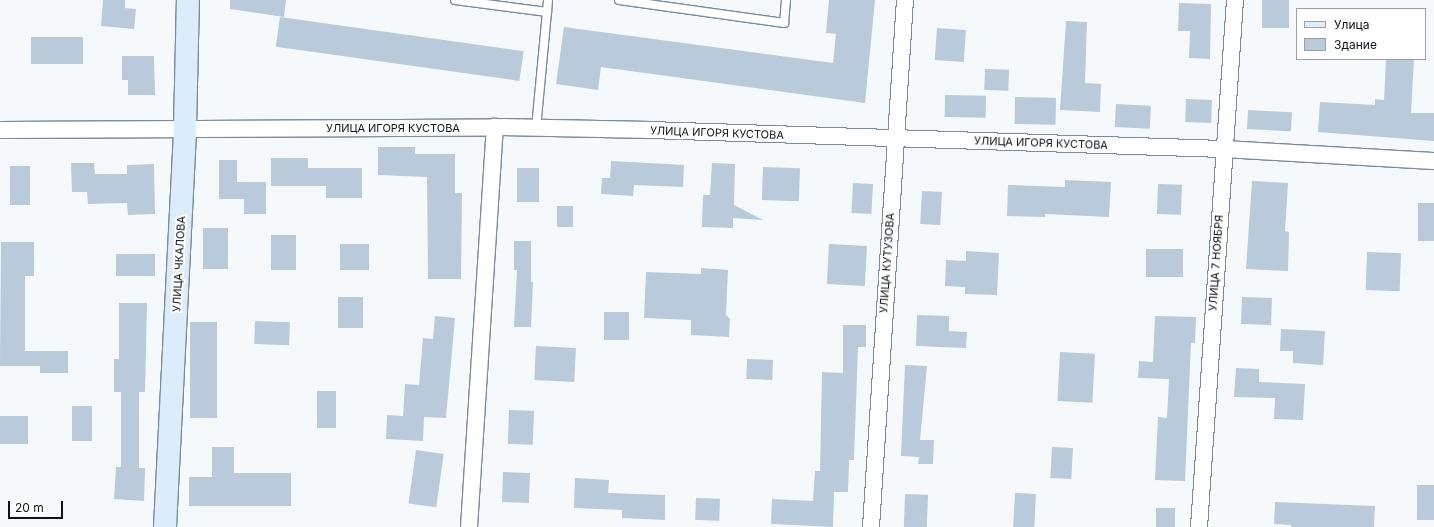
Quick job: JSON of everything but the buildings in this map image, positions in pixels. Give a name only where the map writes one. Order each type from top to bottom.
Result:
[{"type":"street","name":"УЛИЦА ЧКАЛОВА","points":[[166,527],[185,129],[188,0]]},
{"type":"street","name":"УЛИЦА КУТУЗОВА","points":[[870,527],[894,138],[905,0]]},
{"type":"street","name":"УЛИЦА 7 НОЯБРЯ","points":[[1198,527],[1223,149],[1235,0]]},
{"type":"street","name":"УЛИЦА ИГОРЯ КУСТОВА","points":[[0,130],[496,127],[1223,149],[1434,161]]},
{"type":"street","points":[[469,527],[496,127]]},
{"type":"lane","points":[[455,0],[547,12]]},
{"type":"lane","points":[[536,128],[548,0]]},
{"type":"lane","points":[[619,0],[784,23],[786,0]]}]
